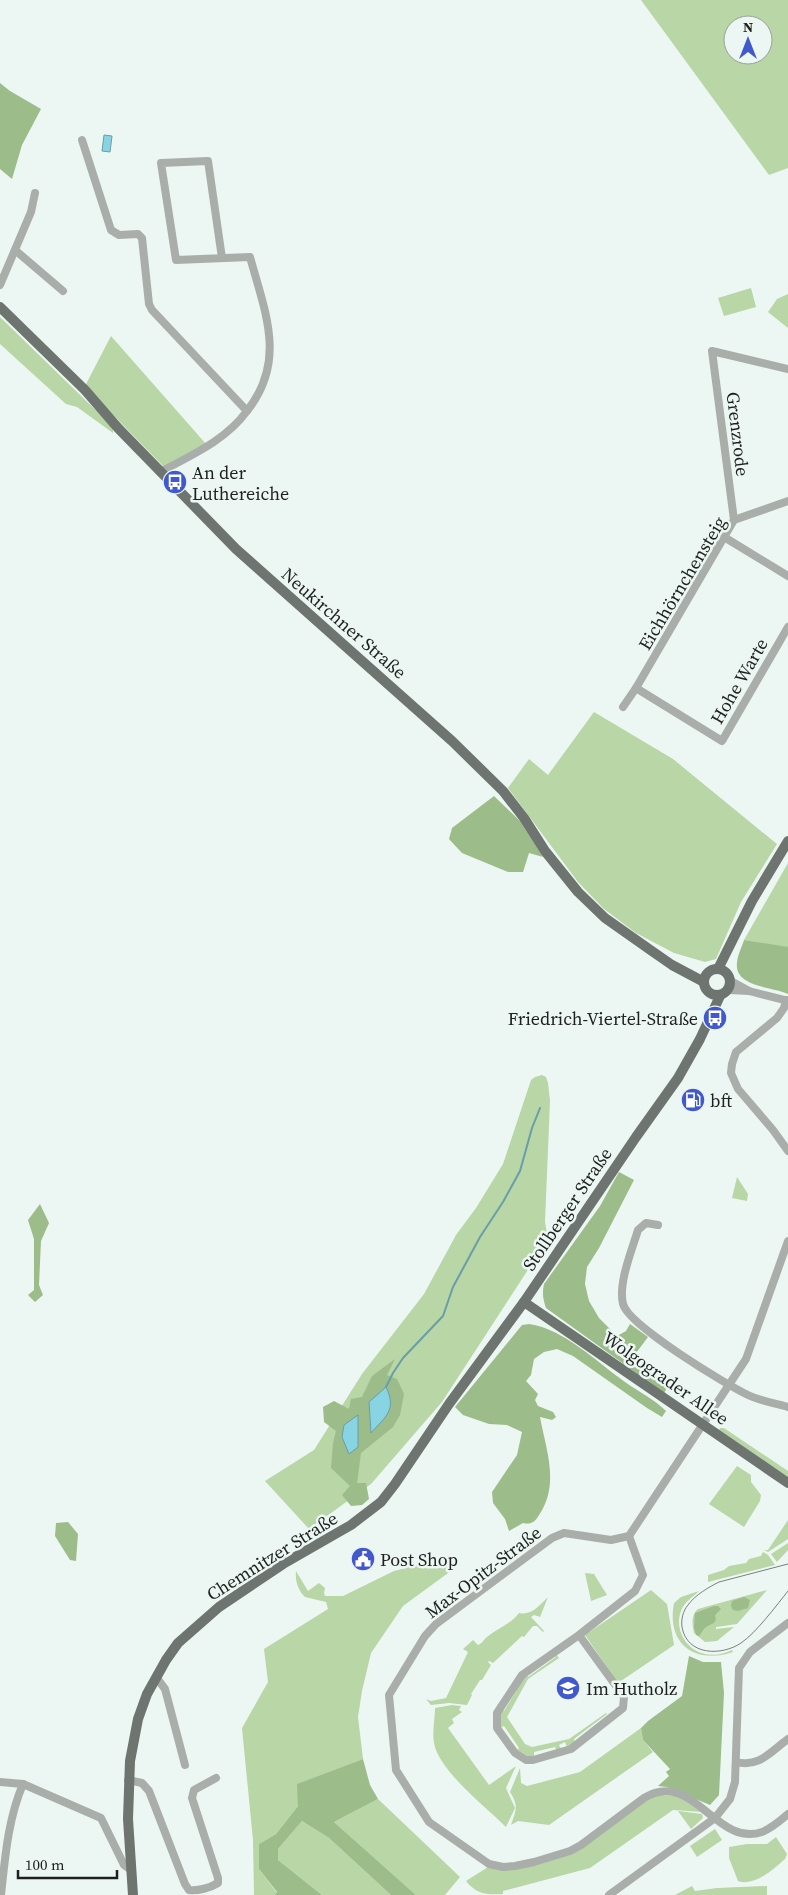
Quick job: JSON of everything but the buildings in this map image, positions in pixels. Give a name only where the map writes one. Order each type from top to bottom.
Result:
[{"type":"main road","name":"Neukirchner Straße","points":[[0,307],[85,390],[118,428],[236,549],[452,741],[503,792],[578,892],[604,918],[672,965],[706,987],[711,994],[722,980],[666,960]]},
{"type":"main road","name":"Stollberger Straße","points":[[449,1404],[524,1302],[692,1055],[705,1027],[738,930],[752,901],[788,841]]},
{"type":"main road","points":[[706,987],[722,980]]},
{"type":"main road","name":"Stollberger Straße","points":[[705,1027],[706,987]]},
{"type":"main road","name":"Wolgograder Allee","points":[[524,1302],[788,1482]]},
{"type":"main road","name":"Chemnitzer Straße","points":[[133,1895],[128,1819],[130,1761],[138,1718],[156,1677],[178,1643],[219,1607],[283,1564],[351,1525],[381,1502],[449,1404]]},
{"type":"street","points":[[82,140],[111,230],[119,235],[138,234],[142,238],[149,304],[152,310],[248,411]]},
{"type":"street","points":[[160,472],[208,447],[240,421],[260,393],[269,370],[270,341],[268,326],[250,257],[176,260],[161,163],[208,161],[222,258]]},
{"type":"street","points":[[0,285],[31,212],[35,193]]},
{"type":"street","points":[[15,250],[63,290]]},
{"type":"street","name":"Grenzrode","points":[[734,520],[712,351],[788,369]]},
{"type":"street","name":"Eichhörnchensteig","points":[[623,707],[734,520],[788,501]]},
{"type":"street","points":[[724,537],[788,576]]},
{"type":"street","name":"Hohe Warte","points":[[636,688],[722,741],[788,627]]},
{"type":"street","points":[[722,980],[749,991],[787,1001],[777,1018],[736,1052],[732,1064],[732,1078],[738,1089],[788,1151]]},
{"type":"street","points":[[658,1225],[646,1224],[638,1230],[622,1288],[623,1306],[633,1319],[653,1335],[729,1385],[750,1396],[788,1407]]},
{"type":"street","points":[[578,1635],[624,1697],[623,1708],[570,1749],[533,1760],[526,1760],[519,1756],[497,1728],[497,1713],[522,1675],[578,1635],[635,1591],[639,1585],[643,1575],[629,1536],[746,1359],[788,1241]]},
{"type":"street","name":"Max-Opitz-Straße","points":[[629,1536],[611,1540],[564,1533],[552,1538],[436,1624],[425,1636],[389,1694],[396,1770],[429,1822],[489,1864],[503,1866],[534,1862],[570,1851],[581,1845],[644,1798],[652,1793],[663,1790],[673,1791],[686,1796],[735,1831],[752,1834],[762,1832],[788,1814]]},
{"type":"street","points":[[609,1895],[715,1818],[730,1799],[735,1782],[739,1668],[750,1652],[788,1623]]},
{"type":"street","points":[[156,1677],[165,1689],[185,1765]]},
{"type":"street","points":[[736,1762],[745,1764],[756,1763],[788,1739]]},
{"type":"street","points":[[128,1780],[142,1783],[150,1791],[185,1884],[189,1890],[194,1891],[213,1886],[218,1882],[192,1798],[194,1790],[216,1778]]},
{"type":"street","points":[[0,1782],[23,1784],[101,1818],[124,1865],[131,1870]]},
{"type":"street","points":[[1,1895],[4,1855],[18,1796],[23,1784]]},
{"type":"green space","points":[[641,0],[788,0],[788,168],[769,175]]},
{"type":"green space","points":[[0,83],[41,109],[22,145],[12,179],[0,169]]},
{"type":"green space","points":[[751,288],[756,307],[724,316],[718,298]]},
{"type":"green space","points":[[788,294],[788,328],[768,312],[777,299]]},
{"type":"green space","points":[[0,317],[113,427],[113,433],[77,407],[66,404],[0,344]]},
{"type":"green space","points":[[111,336],[206,444],[163,466],[85,386]]},
{"type":"green space","points":[[594,712],[673,759],[777,844],[741,902],[716,959],[705,962],[674,953],[636,933],[604,909],[578,882],[508,788],[529,759],[548,775]]},
{"type":"green space","points":[[494,796],[520,821],[543,857],[529,853],[523,872],[508,872],[462,853],[449,839],[452,828]]},
{"type":"green space","points":[[788,863],[788,948],[744,940]]},
{"type":"green space","points":[[744,940],[788,947],[788,994],[756,985],[742,977],[738,971],[737,963]]},
{"type":"green space","points":[[542,1075],[546,1077],[548,1083],[550,1101],[545,1222],[548,1239],[442,1402],[371,1484],[309,1529],[265,1481],[314,1450],[362,1374],[424,1294],[456,1235],[476,1208],[503,1164],[531,1080]]},
{"type":"green space","points":[[619,1172],[634,1180],[599,1248],[587,1267],[585,1284],[589,1301],[599,1318],[617,1336],[626,1331],[630,1324],[648,1337],[630,1361],[667,1388],[664,1393],[546,1308],[544,1299],[544,1284],[600,1206]]},
{"type":"green space","points":[[737,1177],[748,1194],[747,1201],[732,1198]]},
{"type":"green space","points":[[40,1204],[49,1223],[41,1241],[39,1285],[43,1295],[35,1302],[28,1295],[34,1290],[34,1239],[28,1220]]},
{"type":"green space","points":[[529,1324],[555,1332],[580,1347],[666,1411],[662,1417],[573,1356],[557,1349],[544,1352],[534,1359],[531,1375],[526,1381],[538,1394],[535,1400],[538,1406],[553,1412],[556,1417],[552,1420],[540,1417],[550,1467],[549,1491],[539,1515],[534,1521],[528,1524],[523,1523],[509,1531],[505,1519],[493,1503],[492,1492],[517,1455],[522,1432],[507,1425],[489,1424],[463,1415],[455,1407],[522,1325]]},
{"type":"green space","points":[[395,1359],[387,1375],[397,1379],[404,1394],[400,1415],[393,1427],[361,1453],[357,1483],[366,1483],[369,1499],[362,1505],[351,1506],[342,1495],[350,1486],[331,1468],[336,1431],[324,1422],[323,1407],[334,1401],[349,1409],[351,1399],[362,1397],[372,1376]]},
{"type":"green space","points":[[724,1428],[788,1471],[788,1477],[719,1430]]},
{"type":"green space","points":[[737,1466],[751,1475],[751,1482],[761,1495],[760,1501],[744,1527],[709,1504]]},
{"type":"green space","points":[[788,1520],[788,1539],[768,1552],[764,1550],[768,1550]]},
{"type":"green space","points":[[68,1522],[78,1534],[76,1561],[70,1560],[55,1536],[56,1523]]},
{"type":"green space","points":[[788,1543],[788,1550],[777,1562],[771,1554]]},
{"type":"green space","points":[[763,1552],[768,1555],[775,1565],[708,1582],[708,1575],[724,1570],[729,1566],[746,1563],[749,1559],[761,1556]]},
{"type":"green space","points":[[444,1558],[459,1565],[403,1606],[371,1653],[358,1717],[363,1759],[298,1784],[298,1806],[276,1834],[259,1844],[259,1869],[277,1893],[275,1895],[254,1895],[253,1840],[242,1728],[268,1682],[264,1649],[328,1609],[326,1602],[305,1597],[300,1591],[296,1571],[308,1591],[319,1583],[325,1588],[325,1596],[343,1596],[394,1571]]},
{"type":"green space","points":[[585,1573],[594,1574],[607,1595],[591,1601]]},
{"type":"green space","points":[[651,1590],[667,1604],[674,1645],[618,1683],[585,1635]]},
{"type":"green space","points":[[767,1590],[737,1624],[716,1627],[716,1629],[734,1627],[717,1641],[705,1642],[694,1633],[694,1614],[698,1609]]},
{"type":"green space","points":[[699,1591],[682,1608],[679,1625],[683,1638],[692,1648],[705,1654],[726,1653],[732,1650],[733,1652],[707,1656],[686,1648],[679,1640],[674,1630],[674,1603],[681,1597]]},
{"type":"green space","points":[[548,1597],[540,1617],[534,1615],[531,1617],[544,1631],[537,1626],[533,1626],[524,1637],[522,1636],[493,1663],[489,1661],[491,1665],[471,1694],[467,1705],[449,1703],[431,1705],[426,1699],[431,1701],[446,1698],[468,1652],[463,1649],[473,1640],[478,1645],[480,1644],[519,1613],[523,1614],[531,1611]]},
{"type":"green space","points":[[744,1597],[750,1600],[748,1608],[738,1611],[733,1610],[731,1606],[732,1601]]},
{"type":"green space","points":[[718,1606],[721,1609],[715,1615],[715,1621],[704,1629],[699,1636],[696,1635],[694,1627],[695,1613]]},
{"type":"green space","points":[[555,1653],[559,1658],[528,1679],[507,1717],[525,1744],[532,1747],[569,1739],[607,1714],[574,1739],[575,1742],[567,1747],[565,1742],[559,1745],[561,1749],[557,1751],[555,1747],[534,1752],[534,1757],[527,1756],[517,1750],[519,1748],[504,1726],[500,1728],[498,1716],[501,1709],[504,1711],[517,1690],[514,1688],[526,1674],[528,1677],[556,1657]]},
{"type":"green space","points":[[689,1656],[703,1662],[721,1662],[724,1693],[719,1795],[710,1805],[667,1787],[658,1786],[669,1776],[666,1772],[670,1769],[643,1740],[641,1728],[682,1696]]},
{"type":"green space","points":[[452,1705],[461,1706],[459,1710],[462,1712],[452,1719],[454,1723],[448,1728],[489,1785],[516,1766],[506,1788],[515,1808],[506,1827],[464,1788],[438,1754],[433,1739],[435,1708]]},
{"type":"green space","points":[[641,1728],[643,1740],[653,1752],[549,1825],[518,1821],[511,1825],[516,1808],[515,1801],[510,1792],[520,1768],[521,1783],[527,1786],[580,1772]]},
{"type":"green space","points":[[363,1759],[370,1785],[378,1799],[334,1822],[416,1895],[391,1895],[329,1838],[302,1821],[278,1849],[278,1860],[322,1895],[275,1895],[277,1892],[259,1869],[259,1844],[276,1834],[298,1806],[297,1784]]},
{"type":"green space","points":[[657,1795],[678,1796],[702,1812],[673,1810],[590,1868],[503,1891],[503,1894],[482,1893],[474,1889],[466,1881],[488,1867],[507,1870],[518,1868],[574,1851],[594,1840],[624,1815]]},
{"type":"green space","points":[[378,1799],[460,1877],[445,1895],[416,1895],[334,1822]]},
{"type":"green space","points":[[678,1811],[702,1814],[703,1818],[691,1829]]},
{"type":"green space","points":[[302,1821],[329,1838],[391,1895],[322,1895],[278,1860],[278,1849]]},
{"type":"green space","points":[[715,1829],[722,1840],[697,1857],[690,1846]]},
{"type":"green space","points":[[776,1837],[787,1854],[785,1859],[770,1872],[757,1879],[744,1882],[738,1881],[729,1858],[729,1847],[747,1844],[767,1844]]},
{"type":"green space","points":[[692,1886],[695,1891],[767,1886],[767,1895],[675,1895]]},
{"type":"water","points":[[104,135],[112,136],[110,152],[102,151]]},
{"type":"water","points":[[386,1387],[390,1407],[385,1417],[371,1433],[369,1402]]},
{"type":"water","points":[[358,1415],[358,1447],[349,1454],[342,1437],[344,1425]]},
{"type":"waterway","points":[[386,1387],[403,1358],[443,1316],[453,1287],[480,1237],[503,1202],[520,1171],[532,1128],[540,1108]]},
{"type":"tram line","points":[[788,1564],[719,1582],[702,1592],[691,1601],[684,1612],[682,1627],[685,1637],[691,1644],[706,1651],[724,1650],[733,1647],[753,1633],[788,1591]]},
{"type":"place","name":"An der Luthereiche","points":[[175,482]]},
{"type":"place","name":"Friedrich-Viertel-Straße","points":[[715,1018]]},
{"type":"place","name":"bft","points":[[693,1100]]},
{"type":"place","name":"Post Shop","points":[[363,1559]]},
{"type":"place","name":"Im Hutholz","points":[[568,1688]]}]
